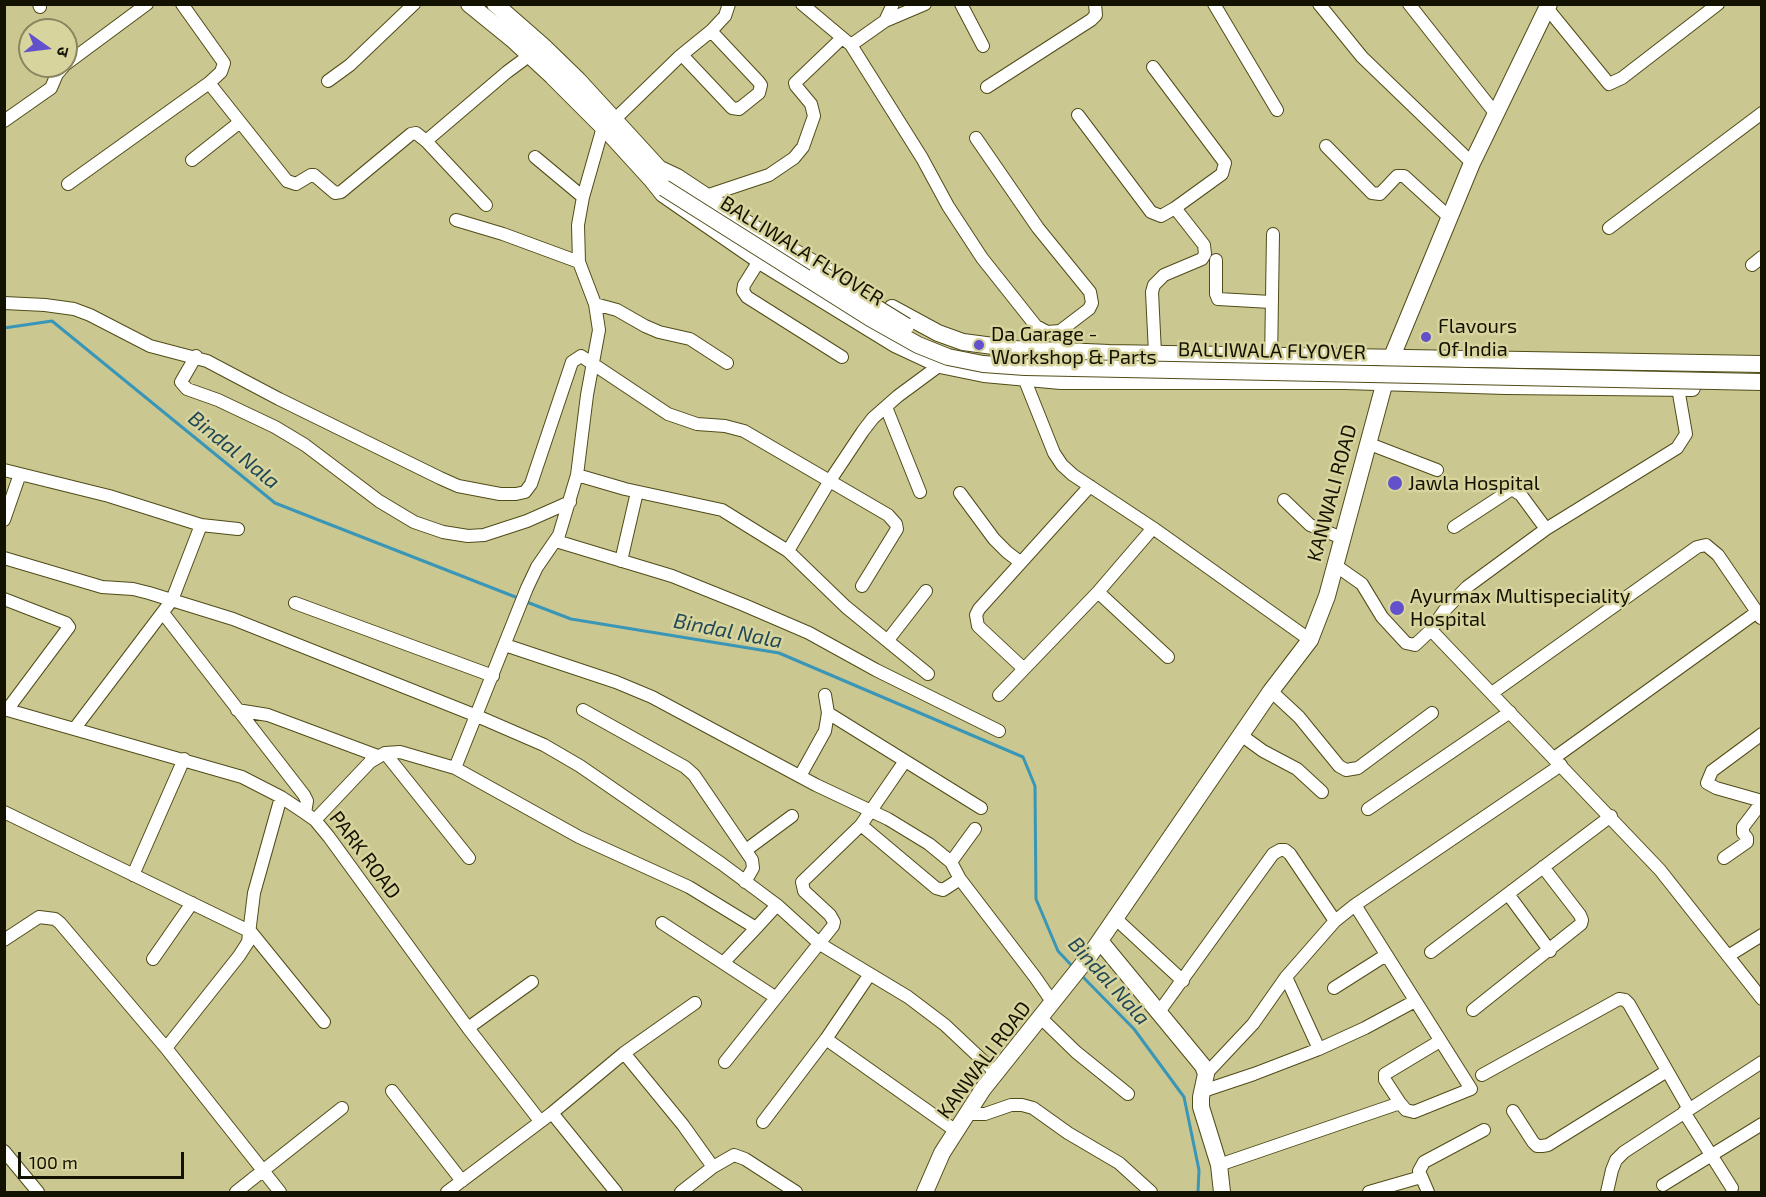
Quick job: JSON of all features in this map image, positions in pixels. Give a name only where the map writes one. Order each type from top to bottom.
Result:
[{"type":"street","points":[[78,55],[147,4]]},
{"type":"street","points":[[68,184],[221,72],[224,63],[182,4]]},
{"type":"street","points":[[328,81],[350,65],[414,4]]},
{"type":"street","points":[[469,4],[608,123],[661,179],[663,194],[677,205],[759,261],[895,344],[940,365],[984,374],[1061,381],[1272,381],[1761,389]]},
{"type":"street","points":[[495,4],[578,80],[608,123]]},
{"type":"street","points":[[454,768],[527,588],[537,567],[556,541],[577,475],[592,362],[599,330],[595,304],[579,262],[578,225],[583,197],[608,123],[711,31],[725,16],[729,4]]},
{"type":"street","points":[[802,4],[847,41],[922,158],[948,206],[982,258],[1036,326],[1047,332],[1060,331],[1089,309],[1092,303],[1090,292],[1038,228],[976,138]]},
{"type":"street","points":[[885,21],[893,4]]},
{"type":"street","points":[[706,196],[770,175],[794,158],[804,147],[814,116],[811,104],[795,83],[847,41],[925,4]]},
{"type":"street","points":[[961,4],[983,46]]},
{"type":"street","points":[[987,87],[1091,20],[1096,15],[1095,4]]},
{"type":"street","points":[[1214,4],[1277,110]]},
{"type":"street","points":[[1319,4],[1362,57],[1472,163]]},
{"type":"street","points":[[1409,4],[1495,113]]},
{"type":"street","points":[[1548,6],[1609,84],[1622,78],[1718,4]]},
{"type":"street","name":"KANWALI ROAD","points":[[925,1192],[942,1154],[983,1089],[1066,988],[1271,691],[1310,640],[1327,596],[1391,359],[1472,163],[1548,6]]},
{"type":"street","points":[[682,56],[732,108],[739,109],[759,93],[761,85],[758,81],[711,31]]},
{"type":"street","points":[[426,141],[530,55]]},
{"type":"street","points":[[1078,114],[1150,212],[1161,216],[1175,208],[1222,174],[1225,163],[1153,67]]},
{"type":"street","points":[[4,121],[51,88],[55,78]]},
{"type":"street","points":[[209,83],[286,181],[296,184],[314,175],[335,193],[341,192],[411,134],[416,133],[486,205]]},
{"type":"street","points":[[1609,228],[1761,113]]},
{"type":"street","points":[[192,160],[240,122]]},
{"type":"street","points":[[1326,146],[1372,193],[1380,194],[1397,176],[1404,176],[1449,217]]},
{"type":"street","points":[[535,157],[583,197]]},
{"type":"street","points":[[661,179],[677,177],[763,234],[913,321],[963,342],[1016,349],[1109,353],[1761,364]]},
{"type":"street","name":"BALLIWALA FLYOVER","points":[[661,179],[912,330],[934,342],[957,349],[1007,356],[1088,361],[1761,374]]},
{"type":"street","name":"BALLIWALA FLYOVER","points":[[661,179],[870,318],[918,345],[948,357],[982,363],[1036,367],[1761,382]]},
{"type":"street","points":[[1155,353],[1152,292],[1154,285],[1164,275],[1202,259],[1206,254],[1204,245],[1175,208]]},
{"type":"street","points":[[456,220],[494,231],[579,262]]},
{"type":"street","points":[[1272,381],[1270,355],[1273,234]]},
{"type":"street","points":[[1216,260],[1218,299],[1271,302]]},
{"type":"street","points":[[759,261],[744,285],[743,291],[747,297],[842,357]]},
{"type":"street","points":[[4,303],[74,309],[90,315],[150,346],[196,356],[228,370],[279,399],[458,486],[500,494],[525,492],[531,484],[572,362],[581,356],[668,414],[697,424],[726,426],[744,431],[829,482],[868,501],[888,515],[896,524],[894,534],[862,586]]},
{"type":"street","points":[[595,304],[617,310],[659,332],[682,335],[727,363]]},
{"type":"street","points":[[1228,381],[1233,367],[1230,354]]},
{"type":"street","points":[[196,356],[181,382],[182,386],[275,427],[304,445],[379,501],[414,522],[443,532],[468,536],[484,535],[527,521],[570,502]]},
{"type":"street","points":[[1458,359],[1458,385]]},
{"type":"street","points":[[1510,360],[1510,386]]},
{"type":"street","points":[[788,551],[862,431],[886,406],[940,365]]},
{"type":"street","points":[[1024,378],[1054,453],[1062,465],[1310,640]]},
{"type":"street","points":[[1335,565],[1362,584],[1382,617],[1406,643],[1415,645],[1431,630],[1444,611],[1467,587],[1546,529],[1677,448],[1686,435],[1678,388]]},
{"type":"street","points":[[886,406],[920,492]]},
{"type":"street","points":[[1367,442],[1437,470]]},
{"type":"street","points":[[4,470],[109,496],[201,525],[238,529]]},
{"type":"street","points":[[4,520],[20,474]]},
{"type":"street","points":[[577,475],[637,492],[722,510],[788,551],[846,607],[928,674]]},
{"type":"street","points":[[1024,669],[978,626],[976,620],[979,609],[1090,486]]},
{"type":"street","points":[[1454,527],[1512,489],[1521,495],[1546,529]]},
{"type":"street","points":[[621,561],[637,492]]},
{"type":"street","points":[[960,493],[994,539],[1020,562]]},
{"type":"street","points":[[1284,500],[1310,525],[1342,538]]},
{"type":"street","points":[[75,728],[172,600],[201,525]]},
{"type":"street","points":[[999,695],[1098,592],[1153,528]]},
{"type":"street","points":[[556,541],[672,576],[809,633],[876,670],[999,730]]},
{"type":"street","points":[[1206,1074],[1253,1024],[1286,977],[1335,921],[1759,616],[1718,555],[1706,546],[1697,547],[1492,693]]},
{"type":"street","points":[[4,558],[102,587],[133,590],[172,600],[277,635],[477,716],[565,756],[777,905],[820,944],[908,998],[945,1025],[996,1073]]},
{"type":"street","points":[[888,640],[926,591]]},
{"type":"street","points":[[1098,592],[1168,657]]},
{"type":"street","points":[[4,599],[66,623],[69,627],[6,709]]},
{"type":"street","points":[[295,603],[493,676]]},
{"type":"street","points":[[163,613],[304,795],[310,817]]},
{"type":"street","points":[[1431,630],[1611,816],[1660,870],[1761,999]]},
{"type":"street","points":[[505,645],[616,682],[652,697],[908,831],[951,862],[960,879],[1053,1003]]},
{"type":"street","points":[[1271,691],[1306,724],[1339,766],[1346,770],[1359,768],[1432,713]]},
{"type":"street","points":[[800,776],[825,731],[828,713],[825,695]]},
{"type":"street","name":"PARK ROAD","points":[[6,709],[242,777],[281,796],[310,817],[540,1121]]},
{"type":"street","points":[[237,710],[268,715],[382,754],[400,752],[454,768],[579,837],[689,887],[756,928]]},
{"type":"street","points":[[583,710],[685,767],[702,786],[754,864],[745,882]]},
{"type":"street","points":[[1368,809],[1510,712]]},
{"type":"street","points":[[828,713],[981,808]]},
{"type":"street","points":[[1724,858],[1747,842],[1743,827],[1761,802],[1707,783],[1712,771],[1761,734]]},
{"type":"street","points":[[1241,735],[1263,751],[1304,774],[1322,792]]},
{"type":"street","points":[[310,817],[382,754]]},
{"type":"street","points":[[382,754],[470,858]]},
{"type":"street","points":[[133,875],[184,759]]},
{"type":"street","points":[[724,1062],[820,944],[834,922],[830,915],[804,891],[802,882],[861,825],[905,761]]},
{"type":"street","points":[[166,1048],[239,956],[250,932],[254,893],[281,796]]},
{"type":"street","points":[[4,812],[250,932],[324,1022]]},
{"type":"street","points":[[746,850],[792,816]]},
{"type":"street","points":[[1431,951],[1611,816]]},
{"type":"street","points":[[861,825],[936,888],[943,890],[960,879]]},
{"type":"street","points":[[951,862],[975,829]]},
{"type":"street","points":[[1159,1012],[1273,854],[1280,850],[1285,850],[1290,854],[1335,921]]},
{"type":"street","points":[[1473,1010],[1577,929],[1582,920],[1543,867]]},
{"type":"street","points":[[1508,894],[1550,951]]},
{"type":"street","points":[[153,959],[192,903]]},
{"type":"street","points":[[724,962],[777,905]]},
{"type":"street","points":[[1355,905],[1471,1089],[1414,1112],[1406,1110],[1385,1080],[1385,1074],[1440,1041]]},
{"type":"street","points":[[4,940],[39,917],[55,919],[166,1048],[280,1192]]},
{"type":"street","points":[[1115,918],[1183,981]]},
{"type":"street","points":[[662,923],[776,997]]},
{"type":"street","points":[[1728,956],[1761,935]]},
{"type":"street","points":[[1100,941],[1203,1066],[1206,1074],[1201,1107],[1219,1165],[1222,1192]]},
{"type":"street","points":[[1334,988],[1386,955]]},
{"type":"street","points":[[763,1122],[826,1039],[870,974]]},
{"type":"street","points":[[1286,977],[1319,1049]]},
{"type":"street","points":[[468,1028],[532,982]]},
{"type":"street","points":[[1482,1075],[1619,999],[1625,1000],[1667,1071],[1711,1155],[1732,1188]]},
{"type":"street","points":[[1203,1091],[1319,1049],[1415,1001]]},
{"type":"street","points":[[447,1192],[552,1113],[624,1053],[695,1003]]},
{"type":"street","points":[[1041,1018],[1076,1052],[1128,1094]]},
{"type":"street","points":[[826,1039],[956,1131]]},
{"type":"street","points":[[624,1053],[683,1125],[713,1167]]},
{"type":"street","points":[[1607,1192],[1616,1160],[1624,1152],[1761,1062]]},
{"type":"street","points":[[1514,1111],[1537,1146],[1548,1145],[1667,1071]]},
{"type":"street","points":[[392,1091],[462,1181]]},
{"type":"street","points":[[1219,1165],[1400,1103]]},
{"type":"street","points":[[967,1114],[985,1114],[1011,1105],[1033,1108],[1068,1133],[1119,1163],[1151,1192]]},
{"type":"street","points":[[236,1192],[342,1108]]},
{"type":"street","points":[[552,1113],[616,1192]]},
{"type":"street","points":[[1663,1185],[1761,1124]]},
{"type":"street","points":[[1428,1192],[1419,1171],[1424,1162],[1484,1130]]},
{"type":"street","points":[[4,1151],[38,1192]]},
{"type":"street","points":[[681,1192],[726,1158],[739,1155],[796,1192]]},
{"type":"street","points":[[1369,1192],[1421,1177]]},
{"type":"waterway","name":"Bindal Nala","points":[[4,328],[52,321],[275,503],[518,598]]},
{"type":"waterway","name":"Bindal Nala","points":[[524,601],[571,619],[779,653],[1023,757],[1035,786],[1036,899],[1058,951],[1073,967]]},
{"type":"waterway","name":"Bindal Nala","points":[[1082,976],[1134,1029],[1184,1097],[1199,1170],[1198,1192]]},
{"type":"place","name":"Flavours Of India","points":[[1426,337]]},
{"type":"place","name":"Da Garage - Workshop & Parts","points":[[979,345]]},
{"type":"place","name":"Jawla Hospital","points":[[1395,483]]},
{"type":"place","name":"Ayurmax Multispeciality Hospital","points":[[1397,608]]}]
